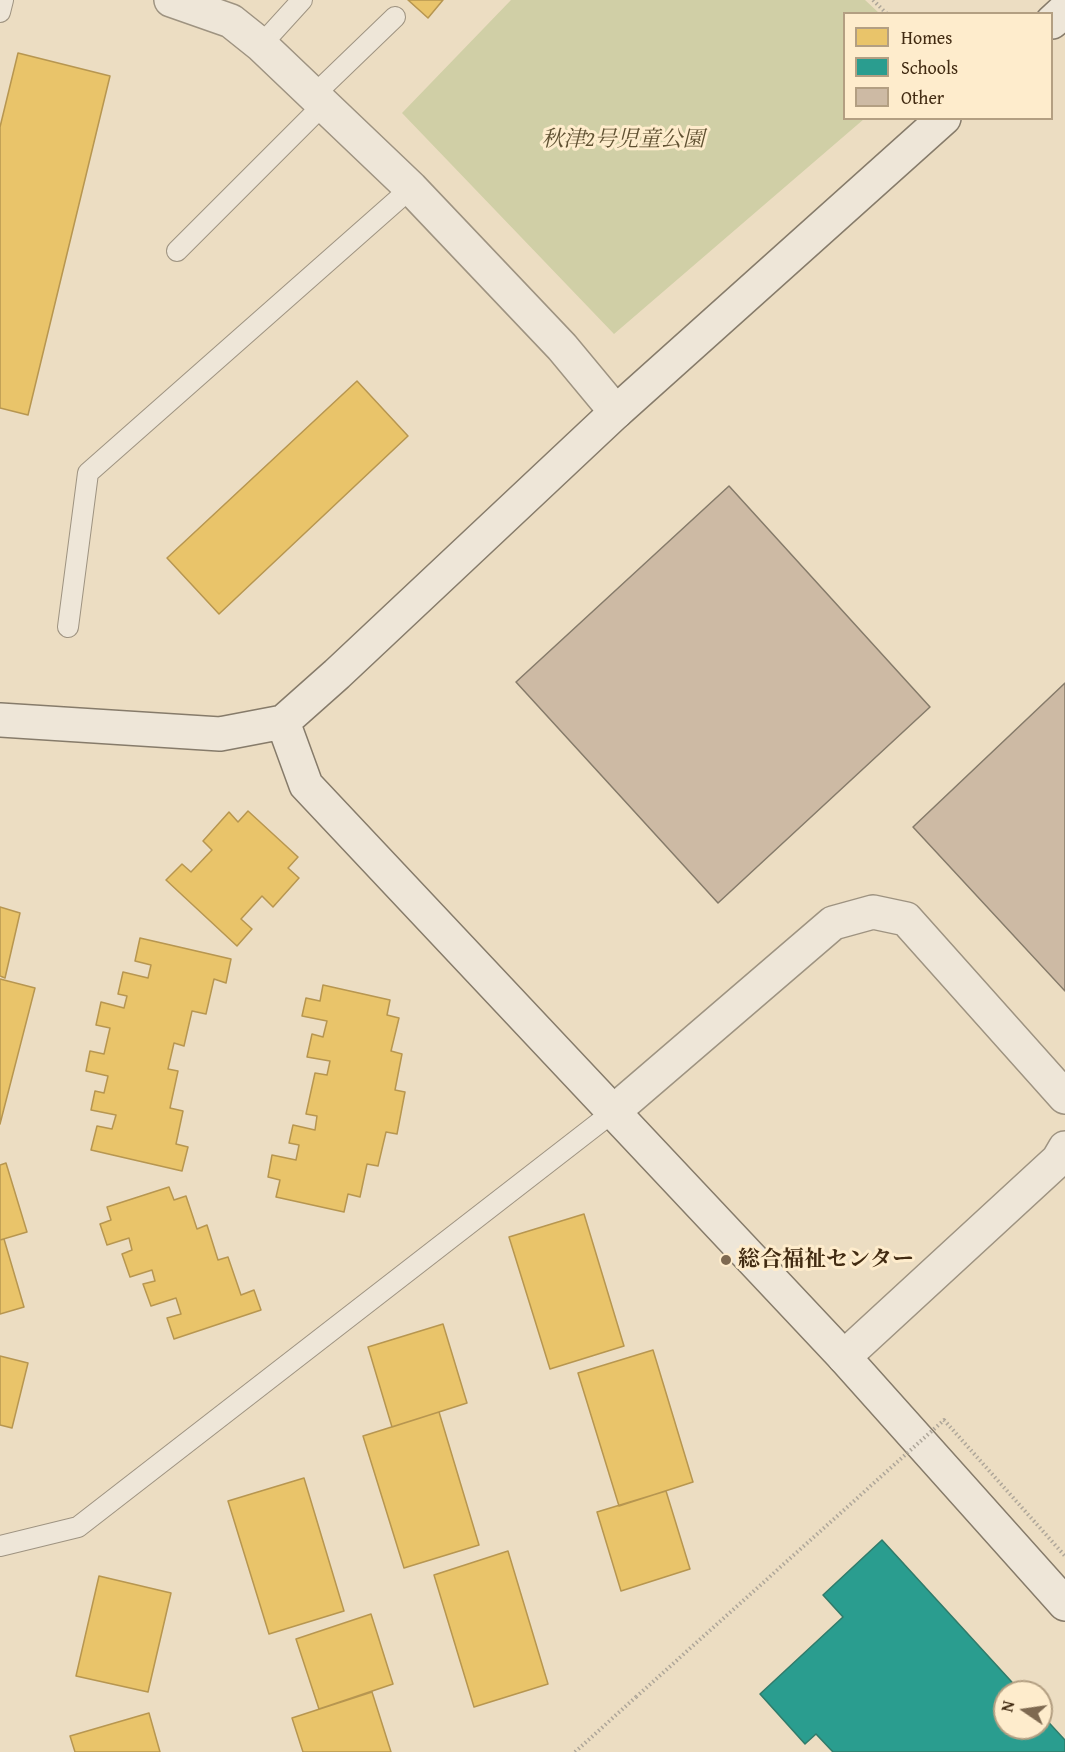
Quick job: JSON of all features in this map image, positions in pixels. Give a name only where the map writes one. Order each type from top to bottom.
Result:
[{"type":"street","points":[[171,0],[231,21],[261,45],[411,188],[562,347],[616,412]]},
{"type":"street","points":[[1053,21],[1065,10]]},
{"type":"street","points":[[0,720],[220,734],[283,722],[616,412],[942,120]]},
{"type":"street","points":[[283,722],[306,785],[844,1357],[1065,1604]]},
{"type":"street","points":[[613,1112],[833,923],[873,912],[906,919],[1065,1097]]},
{"type":"street","points":[[844,1357],[1058,1160],[1065,1148]]},
{"type":"lane","points":[[0,12],[3,0]]},
{"type":"lane","points":[[261,45],[302,0]]},
{"type":"lane","points":[[177,251],[395,17]]},
{"type":"lane","points":[[68,627],[88,473],[411,188]]},
{"type":"lane","points":[[0,1546],[78,1527],[613,1112]]},
{"type":"path","points":[[873,0],[885,12]]},
{"type":"path","points":[[575,1752],[944,1420],[1065,1556]]},
{"type":"green space","name":"秋津2号児童公園","points":[[511,0],[865,0],[878,12],[843,12],[843,120],[863,120],[614,334],[402,113]]},
{"type":"building: Homes","points":[[408,0],[443,0],[428,18]]},
{"type":"building: Homes","points":[[18,53],[110,76],[28,415],[0,408],[0,127]]},
{"type":"building: Homes","points":[[357,381],[408,436],[219,614],[167,558]]},
{"type":"building: Homes","points":[[248,811],[298,857],[288,868],[299,878],[273,907],[262,896],[241,919],[252,929],[237,946],[166,880],[182,864],[191,872],[212,850],[203,841],[229,812],[238,822]]},
{"type":"building: Homes","points":[[0,907],[20,913],[5,978],[0,976]]},
{"type":"building: Homes","points":[[140,938],[231,959],[226,983],[214,979],[206,1014],[192,1011],[184,1046],[174,1043],[168,1069],[178,1071],[170,1108],[183,1111],[176,1144],[188,1147],[182,1171],[91,1150],[97,1126],[112,1129],[116,1115],[91,1110],[95,1091],[104,1093],[108,1076],[86,1071],[90,1051],[104,1054],[110,1028],[96,1025],[101,1002],[124,1008],[127,996],[118,994],[123,972],[148,978],[151,965],[135,961]]},
{"type":"building: Homes","points":[[0,979],[35,988],[0,1124]]},
{"type":"building: Homes","points":[[323,985],[390,1000],[387,1015],[399,1018],[391,1051],[402,1054],[395,1090],[405,1092],[397,1134],[386,1132],[378,1166],[367,1164],[360,1197],[348,1194],[344,1212],[276,1197],[280,1180],[268,1177],[272,1155],[296,1160],[299,1145],[289,1143],[293,1125],[315,1130],[317,1116],[306,1114],[315,1073],[327,1075],[330,1061],[307,1057],[312,1034],[323,1037],[327,1021],[302,1016],[306,998],[320,1001]]},
{"type":"building: Homes","points":[[6,1163],[27,1232],[0,1240],[0,1165]]},
{"type":"building: Homes","points":[[169,1187],[174,1200],[186,1196],[197,1229],[207,1225],[218,1260],[228,1257],[241,1295],[254,1290],[261,1310],[174,1339],[167,1318],[181,1314],[176,1298],[151,1306],[143,1284],[155,1281],[152,1270],[130,1277],[122,1254],[132,1250],[129,1238],[107,1245],[100,1224],[111,1220],[107,1207]]},
{"type":"building: Homes","points":[[584,1214],[624,1346],[550,1369],[509,1237]]},
{"type":"building: Homes","points":[[4,1239],[24,1307],[0,1314],[0,1240]]},
{"type":"building: Homes","points":[[443,1324],[467,1403],[392,1427],[368,1347]]},
{"type":"building: Homes","points":[[653,1350],[693,1482],[619,1506],[578,1373]]},
{"type":"building: Homes","points":[[0,1356],[28,1363],[12,1428],[0,1425]]},
{"type":"building: Homes","points":[[439,1412],[479,1545],[404,1568],[363,1436]]},
{"type":"building: Homes","points":[[304,1478],[344,1611],[269,1634],[228,1501]]},
{"type":"building: Homes","points":[[666,1491],[690,1569],[621,1591],[597,1512]]},
{"type":"building: Homes","points":[[508,1551],[548,1684],[474,1707],[434,1575]]},
{"type":"building: Homes","points":[[99,1576],[171,1593],[148,1692],[76,1676]]},
{"type":"building: Homes","points":[[371,1614],[393,1684],[319,1709],[296,1639]]},
{"type":"building: Homes","points":[[372,1692],[391,1752],[303,1752],[292,1718]]},
{"type":"building: Homes","points":[[149,1713],[160,1752],[75,1752],[70,1736]]},
{"type":"building: Schools","points":[[882,1540],[1010,1680],[993,1680],[993,1740],[1053,1740],[1053,1727],[1065,1740],[1065,1752],[833,1752],[816,1734],[805,1744],[760,1694],[843,1617],[823,1595]]},
{"type":"building: Other","points":[[729,486],[930,707],[718,903],[516,682]]},
{"type":"building: Other","points":[[1065,683],[1065,991],[913,827]]},
{"type":"place","name":"総合福祉センター","points":[[726,1260]]}]
